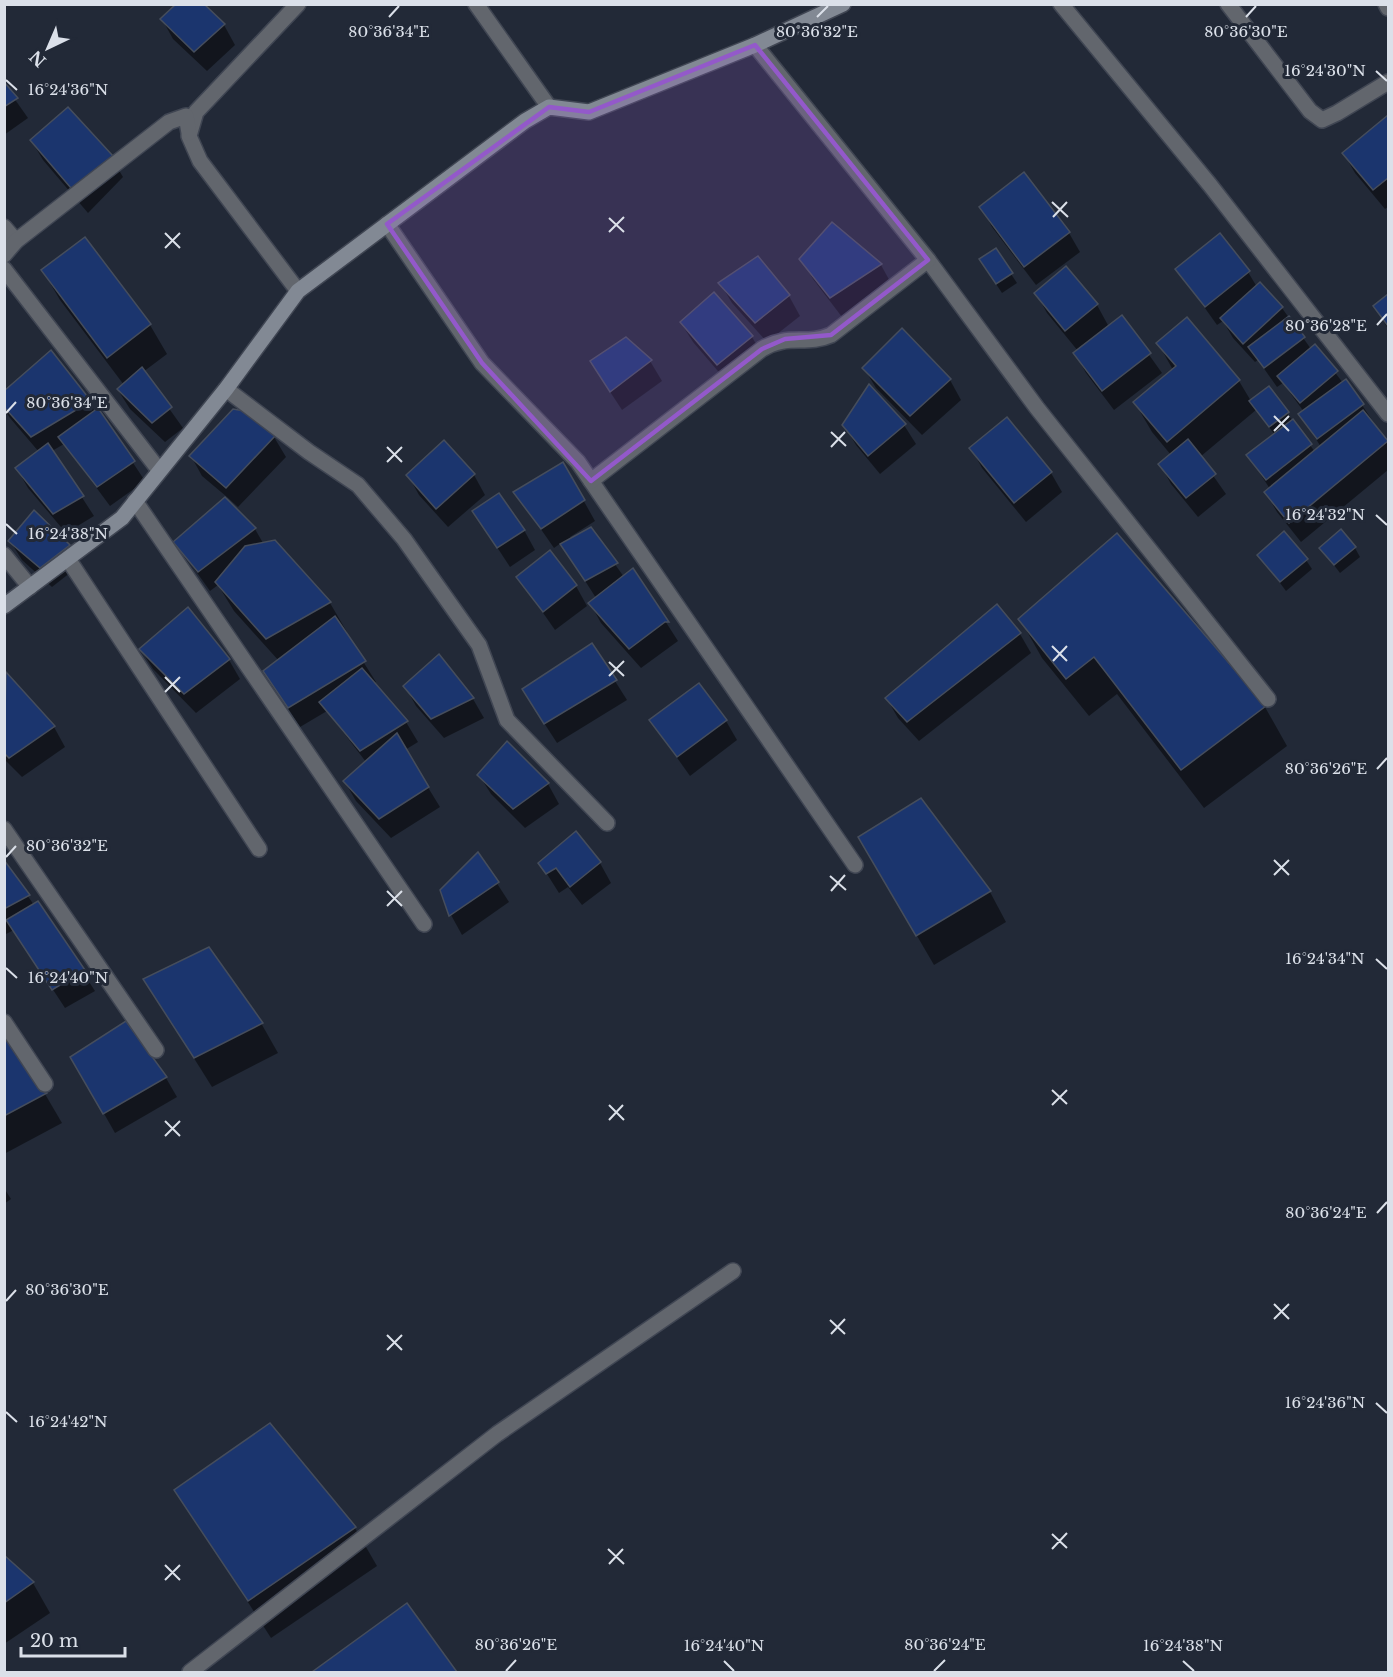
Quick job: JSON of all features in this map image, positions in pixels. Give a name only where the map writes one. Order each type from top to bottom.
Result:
[{"type":"street","points":[[189,136],[196,112],[298,4]]},
{"type":"street","points":[[476,4],[549,107]]},
{"type":"street","points":[[4,606],[122,518],[226,389],[298,291],[525,121],[549,107],[589,112],[755,45],[843,4]]},
{"type":"street","points":[[1061,4],[1210,185],[1389,414]]},
{"type":"street","points":[[1228,4],[1310,111],[1322,120],[1389,82]]},
{"type":"street","points":[[755,45],[928,260],[1037,408],[1268,699]]},
{"type":"street","points":[[4,255],[16,241],[169,122],[186,116],[189,136],[200,161],[298,291]]},
{"type":"street","points":[[387,224],[482,363],[578,462],[855,865]]},
{"type":"street","points":[[4,227],[16,241]]},
{"type":"street","points":[[591,481],[762,349],[784,339],[822,339],[831,335],[928,260]]},
{"type":"street","points":[[4,269],[159,470]]},
{"type":"street","points":[[226,389],[309,452],[358,485],[404,539],[479,645],[507,720],[607,823]]},
{"type":"street","points":[[135,501],[424,924]]},
{"type":"street","points":[[4,555],[30,587]]},
{"type":"street","points":[[68,559],[259,849]]},
{"type":"street","points":[[4,829],[156,1050]]},
{"type":"street","points":[[4,1022],[45,1084]]},
{"type":"street","points":[[190,1672],[497,1434],[733,1271]]},
{"type":"highlighted area","points":[[755,45],[928,260],[831,335],[785,339],[762,349],[591,481],[482,363],[387,224],[549,107],[589,112]]},
{"type":"building","points":[[176,4],[204,4],[225,24],[194,52],[160,19]]},
{"type":"building","points":[[4,82],[18,98],[4,107]]},
{"type":"building","points":[[68,107],[113,156],[76,194],[30,140]]},
{"type":"building","points":[[1388,115],[1388,178],[1373,190],[1342,153]]},
{"type":"building","points":[[1024,172],[1070,232],[1024,267],[979,207]]},
{"type":"building","points":[[832,222],[882,264],[830,298],[799,259]]},
{"type":"building","points":[[1220,233],[1250,271],[1205,307],[1175,269]]},
{"type":"building","points":[[85,237],[151,324],[107,358],[41,270]]},
{"type":"building","points":[[996,248],[1013,273],[996,284],[979,259]]},
{"type":"building","points":[[758,256],[790,295],[755,323],[718,283]]},
{"type":"building","points":[[1066,266],[1098,304],[1065,331],[1034,293]]},
{"type":"building","points":[[1260,282],[1283,307],[1243,344],[1220,318]]},
{"type":"building","points":[[714,292],[753,336],[717,365],[680,322]]},
{"type":"building","points":[[1388,294],[1388,326],[1373,306]]},
{"type":"building","points":[[1122,315],[1151,353],[1102,391],[1073,353]]},
{"type":"building","points":[[1289,316],[1305,337],[1264,368],[1248,347]]},
{"type":"building","points":[[1187,317],[1240,380],[1167,442],[1133,402],[1176,366],[1156,343]]},
{"type":"building","points":[[902,328],[951,379],[910,416],[862,368]]},
{"type":"building","points":[[626,337],[652,360],[610,392],[590,361]]},
{"type":"building","points":[[1315,344],[1338,371],[1300,403],[1277,376]]},
{"type":"building","points":[[51,350],[91,401],[31,437],[4,407],[4,391]]},
{"type":"building","points":[[142,367],[172,407],[152,423],[117,389]]},
{"type":"building","points":[[1346,379],[1364,404],[1317,439],[1298,414]]},
{"type":"building","points":[[869,384],[906,424],[868,456],[842,425]]},
{"type":"building","points":[[1269,386],[1289,412],[1269,427],[1249,401]]},
{"type":"building","points":[[98,408],[135,461],[97,487],[58,437]]},
{"type":"building","points":[[233,409],[250,412],[275,436],[226,488],[189,456]]},
{"type":"building","points":[[1363,410],[1388,441],[1289,523],[1264,492]]},
{"type":"building","points":[[1007,417],[1052,472],[1014,503],[969,448]]},
{"type":"building","points":[[1293,419],[1312,444],[1266,480],[1246,455]]},
{"type":"building","points":[[1188,439],[1216,474],[1186,498],[1158,464]]},
{"type":"building","points":[[444,440],[475,474],[436,509],[406,475]]},
{"type":"building","points":[[48,443],[84,496],[53,514],[15,468]]},
{"type":"building","points":[[563,462],[585,500],[541,529],[513,492]]},
{"type":"building","points":[[499,493],[525,530],[497,548],[472,511]]},
{"type":"building","points":[[225,497],[256,528],[198,572],[173,542]]},
{"type":"building","points":[[34,510],[70,545],[40,568],[8,541]]},
{"type":"building","points":[[591,527],[618,563],[585,581],[560,544]]},
{"type":"building","points":[[1341,529],[1356,547],[1334,565],[1319,548]]},
{"type":"building","points":[[1284,531],[1308,559],[1280,582],[1257,555]]},
{"type":"building","points":[[1117,533],[1266,706],[1181,770],[1094,657],[1066,679],[1018,619]]},
{"type":"building","points":[[275,540],[331,602],[266,639],[215,582],[245,546]]},
{"type":"building","points":[[550,550],[577,585],[543,612],[516,577]]},
{"type":"building","points":[[633,568],[669,622],[665,622],[629,649],[588,603]]},
{"type":"building","points":[[997,604],[1021,633],[907,722],[885,698]]},
{"type":"building","points":[[188,607],[230,659],[184,694],[139,649]]},
{"type":"building","points":[[335,616],[366,661],[288,708],[263,671]]},
{"type":"building","points":[[592,643],[617,680],[544,724],[522,689]]},
{"type":"building","points":[[439,654],[474,698],[431,719],[403,686]]},
{"type":"building","points":[[362,668],[408,721],[360,751],[319,702]]},
{"type":"building","points":[[6,672],[55,726],[9,758],[4,753]]},
{"type":"building","points":[[699,683],[727,720],[677,757],[649,720]]},
{"type":"building","points":[[397,733],[429,787],[379,819],[343,781]]},
{"type":"building","points":[[507,741],[549,783],[513,809],[477,775]]},
{"type":"building","points":[[921,798],[991,891],[916,936],[858,837]]},
{"type":"building","points":[[576,831],[601,862],[570,887],[556,868],[546,874],[538,863]]},
{"type":"building","points":[[478,852],[499,882],[449,916],[440,890]]},
{"type":"building","points":[[4,860],[30,895],[4,909]]},
{"type":"building","points":[[38,901],[85,970],[52,990],[6,920]]},
{"type":"building","points":[[209,947],[263,1023],[194,1058],[143,979]]},
{"type":"building","points":[[126,1021],[167,1077],[103,1114],[70,1057]]},
{"type":"building","points":[[4,1036],[47,1093],[4,1116]]},
{"type":"building","points":[[270,1423],[356,1527],[248,1601],[174,1490]]},
{"type":"building","points":[[4,1555],[34,1582],[4,1603]]},
{"type":"building","points":[[407,1603],[457,1672],[312,1672]]}]
